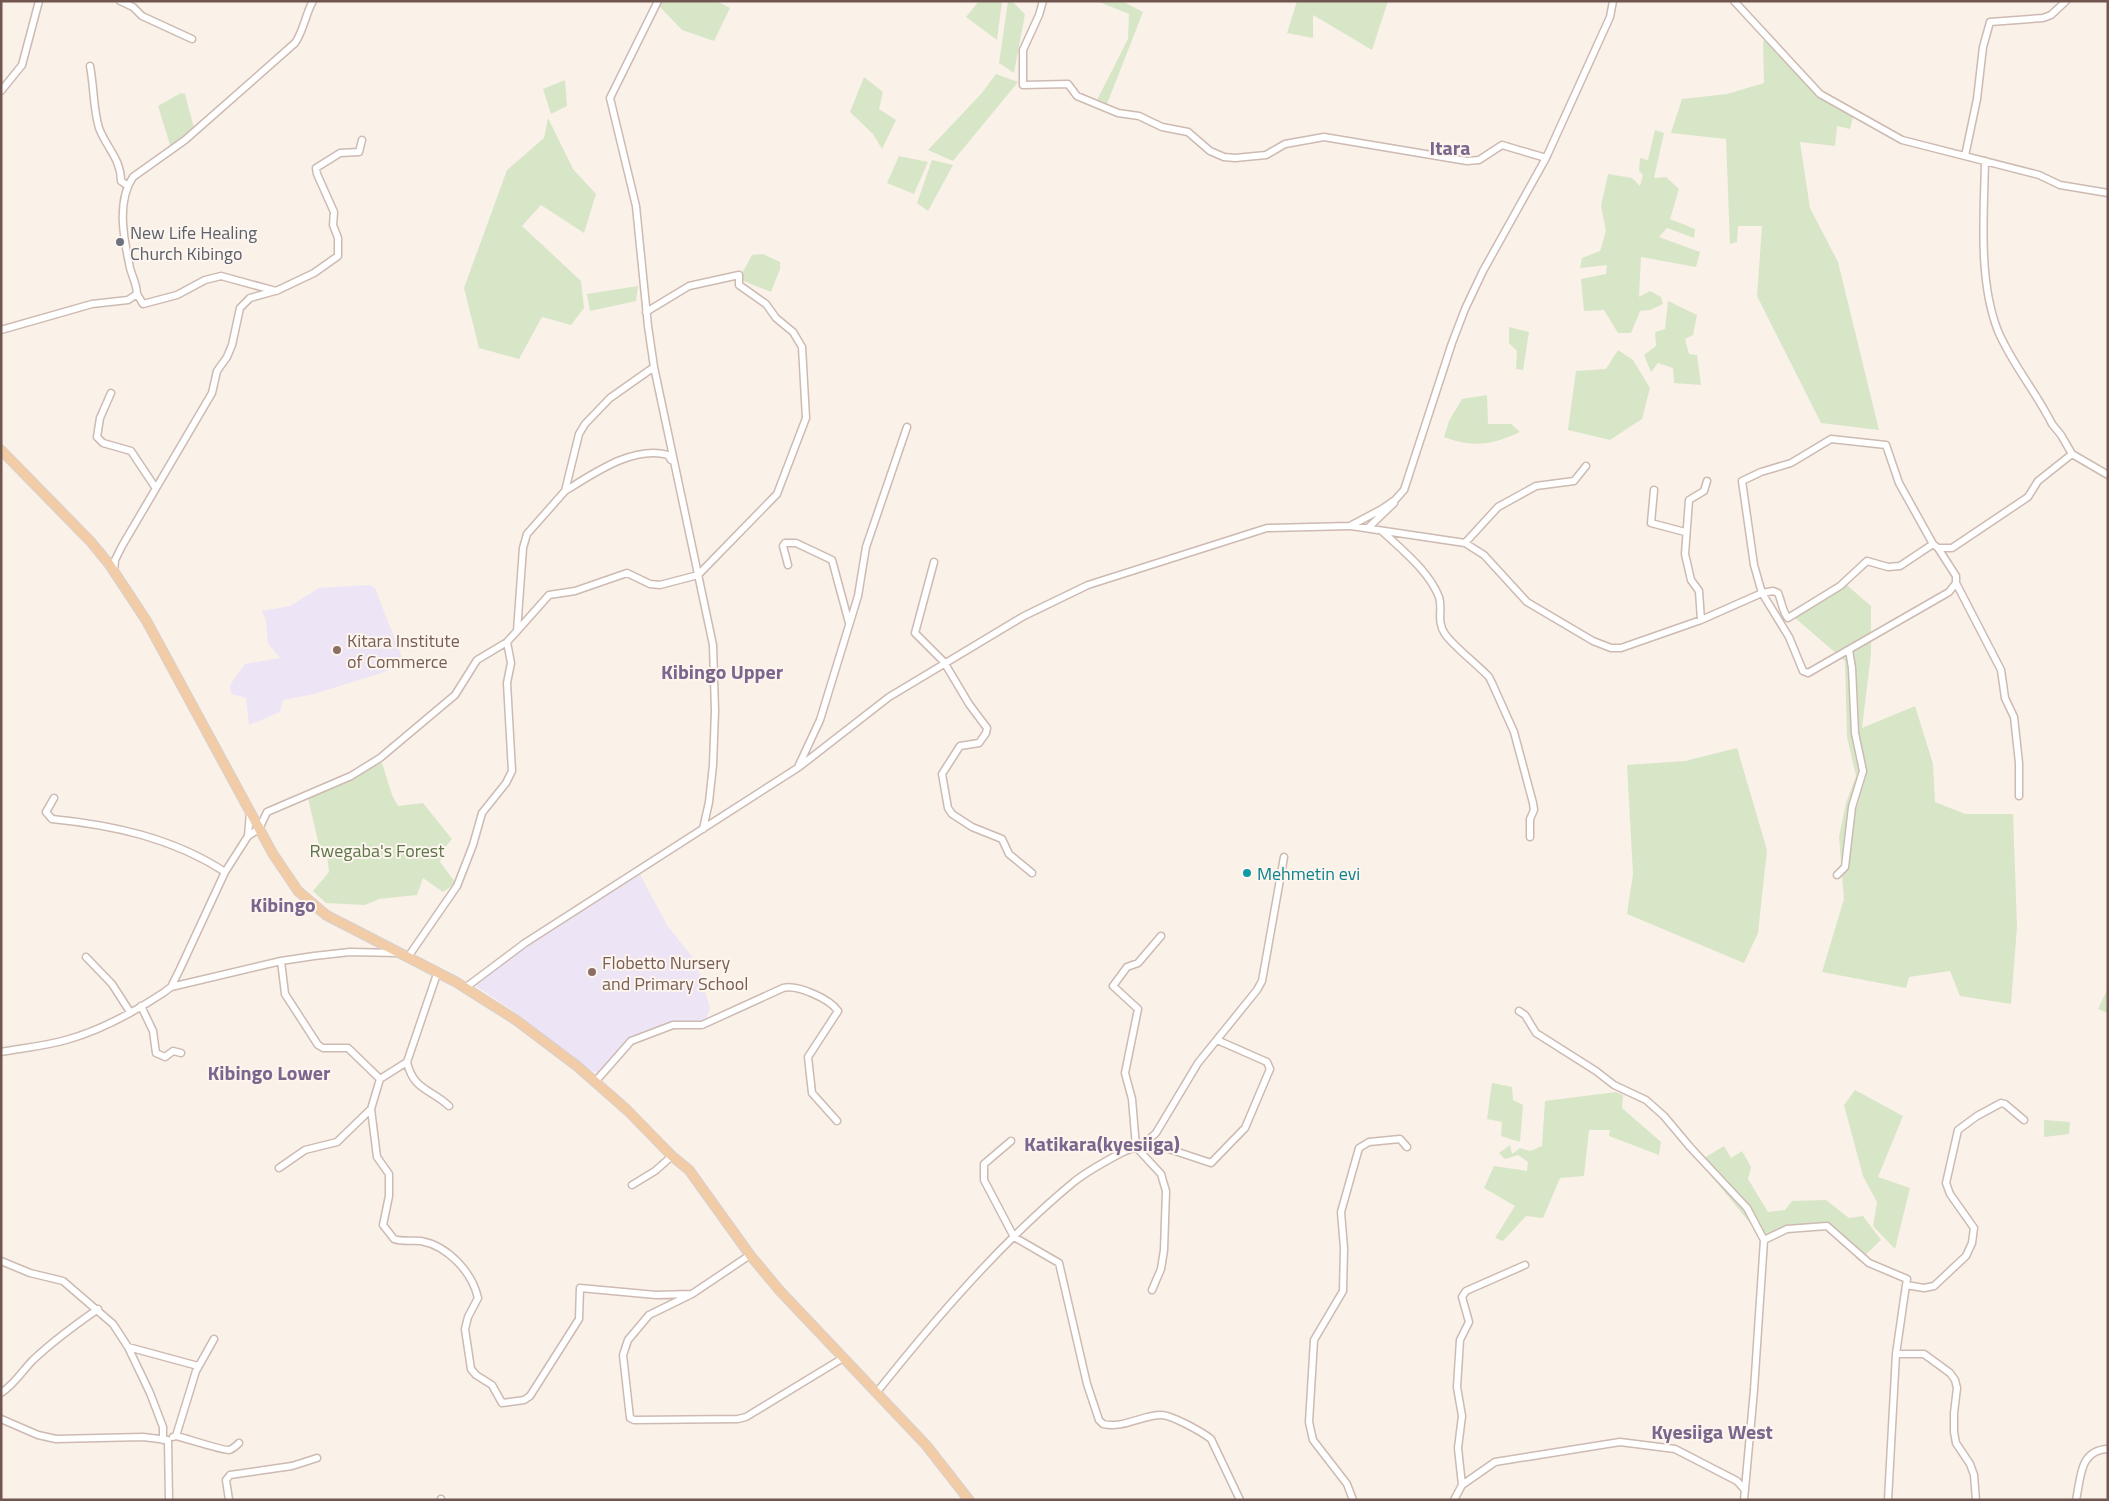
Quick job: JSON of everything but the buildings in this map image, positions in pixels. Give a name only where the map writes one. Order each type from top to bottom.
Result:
[{"type":"main road","points":[[1,450],[91,542],[114,573],[146,620],[285,874],[311,904],[346,926],[465,988],[516,1020],[595,1082],[627,1110],[672,1156],[689,1170],[750,1255],[815,1330],[877,1392],[926,1445],[969,1500]]},
{"type":"street","points":[[1,91],[22,65],[39,1]]},
{"type":"street","points":[[120,1],[133,7],[142,16],[192,39]]},
{"type":"street","points":[[143,304],[137,294],[124,236],[124,196],[128,186],[133,178],[185,140],[295,43],[302,32],[304,19],[313,1]]},
{"type":"street","points":[[658,1],[610,98],[636,206],[646,312],[654,367],[713,645],[715,711],[713,765],[709,802],[703,829]]},
{"type":"street","points":[[1042,1],[1039,15],[1023,50],[1023,85],[1068,84],[1077,96],[1091,103],[1118,113],[1143,118],[1162,127],[1188,132],[1219,155],[1235,158],[1262,156],[1285,144],[1324,137],[1467,161],[1479,160],[1502,145],[1546,158]]},
{"type":"street","points":[[1368,528],[1384,514],[1404,490],[1465,309],[1483,271],[1546,158],[1610,16],[1613,1]]},
{"type":"street","points":[[1734,1],[1820,94],[1902,140],[2039,175],[2060,185],[2108,193]]},
{"type":"street","points":[[1965,156],[1977,99],[1983,47],[1990,22],[2044,18],[2051,16],[2066,1]]},
{"type":"street","points":[[90,66],[99,127],[104,141],[119,163],[121,181],[128,186]]},
{"type":"street","points":[[114,573],[115,560],[155,487],[193,428],[212,393],[217,371],[227,357],[232,345],[240,308],[250,298],[276,290],[314,273],[338,256],[338,238],[333,226],[334,212],[316,168],[340,153],[359,152],[362,140]]},
{"type":"street","points":[[1985,161],[1983,245],[1990,300],[1998,330],[2052,424],[2072,454],[2108,475]]},
{"type":"street","points":[[171,987],[226,872],[248,836],[259,829],[264,816],[274,808],[351,776],[380,758],[455,695],[477,660],[507,642],[545,598],[557,593],[575,591],[627,573],[650,584],[660,585],[698,575],[777,494],[806,418],[802,347],[793,332],[776,318],[766,304],[739,285],[739,275],[689,286],[646,312]]},
{"type":"street","points":[[1,330],[92,304],[128,300],[143,304],[177,295],[204,280],[221,276],[276,290]]},
{"type":"street","points":[[128,300],[137,294]]},
{"type":"street","points":[[565,491],[580,434],[585,424],[610,398],[654,367]]},
{"type":"street","points":[[111,393],[100,418],[97,437],[103,443],[131,451],[155,487]]},
{"type":"street","points":[[799,767],[820,720],[858,596],[863,556],[907,427]]},
{"type":"street","points":[[1956,583],[1949,592],[1872,634],[1849,650],[1805,673],[1789,637],[1762,593],[1754,565],[1742,480],[1760,472],[1791,464],[1831,438],[1886,445],[1899,483],[1956,576],[1956,583],[2001,670],[2005,698],[2014,717],[2019,763],[2019,796]]},
{"type":"street","points":[[518,631],[525,540],[531,528],[565,491],[639,454],[662,453],[668,455],[673,463]]},
{"type":"street","points":[[465,988],[525,943],[799,767],[889,697],[944,662],[1024,616],[1088,585],[1267,528],[1350,526],[1368,528],[1428,539],[1465,543],[1484,555],[1528,602],[1585,636],[1611,648],[1631,646],[1701,620],[1762,593],[1773,591],[1778,594],[1783,604],[1783,612],[1788,618],[1840,586],[1867,561],[1882,566],[1900,566],[1936,546],[1952,548],[2028,498],[2038,481],[2072,454]]},
{"type":"street","points":[[1465,543],[1498,507],[1536,486],[1574,481],[1586,466]]},
{"type":"street","points":[[1701,620],[1699,591],[1691,580],[1685,559],[1689,500],[1704,491],[1706,481]]},
{"type":"street","points":[[1654,490],[1651,522],[1686,532]]},
{"type":"street","points":[[1350,526],[1395,500]]},
{"type":"street","points":[[1381,530],[1418,566],[1437,591],[1440,601],[1439,616],[1444,634],[1489,677],[1499,701],[1509,718],[1533,803],[1534,810],[1530,819],[1530,837]]},
{"type":"street","points":[[788,565],[783,546],[785,543],[796,543],[832,560],[850,624]]},
{"type":"street","points":[[934,562],[914,633],[944,662],[969,704],[987,728],[986,734],[979,743],[960,746],[944,770],[942,777],[948,808],[952,814],[972,827],[1002,839],[1010,854],[1032,873]]},
{"type":"street","points":[[1,1052],[68,1040],[130,1012],[171,987],[281,961],[350,952],[404,955],[457,886],[477,835],[482,813],[506,783],[512,770],[507,683],[511,659],[507,642]]},
{"type":"street","points":[[1837,875],[1845,867],[1852,806],[1863,771],[1855,733],[1852,668],[1849,650]]},
{"type":"street","points":[[54,798],[46,812],[52,819],[111,827],[162,841],[198,856],[226,872]]},
{"type":"street","points":[[248,836],[250,810]]},
{"type":"street","points":[[877,1392],[922,1336],[1014,1237],[1076,1180],[1148,1142],[1156,1133],[1198,1063],[1257,990],[1262,981],[1284,857]]},
{"type":"street","points":[[1152,1290],[1161,1269],[1164,1250],[1166,1191],[1161,1174],[1136,1147],[1132,1099],[1125,1073],[1138,1009],[1115,988],[1113,983],[1127,967],[1138,963],[1162,936]]},
{"type":"street","points":[[86,957],[112,984],[130,1012]]},
{"type":"street","points":[[281,961],[285,994],[318,1045],[324,1048],[348,1048],[380,1079]]},
{"type":"street","points":[[437,974],[407,1062],[411,1075],[417,1083],[449,1106]]},
{"type":"street","points":[[595,1082],[631,1041],[673,1025],[702,1025],[783,988],[794,986],[832,1004],[838,1011],[808,1057],[812,1093],[837,1121]]},
{"type":"street","points":[[141,1006],[153,1031],[156,1054],[165,1057],[173,1051],[181,1053]]},
{"type":"street","points":[[1519,1011],[1525,1015],[1536,1033],[1596,1070],[1614,1085],[1646,1100],[1664,1116],[1747,1208],[1764,1240],[1744,1500]]},
{"type":"street","points":[[1148,1142],[1211,1162],[1245,1128],[1270,1069],[1269,1065],[1267,1062],[1216,1040]]},
{"type":"street","points":[[407,1062],[380,1079],[371,1109],[377,1157],[389,1174],[384,1228],[391,1237],[398,1240],[420,1241],[431,1245],[459,1262],[464,1268],[478,1298],[468,1317],[465,1329],[471,1369],[476,1375],[494,1386],[503,1404],[524,1400],[530,1396],[579,1319],[580,1288],[656,1296],[692,1294]]},
{"type":"street","points":[[1906,1285],[1924,1288],[1938,1284],[1966,1256],[1972,1244],[1974,1228],[1950,1194],[1946,1183],[1959,1128],[2001,1103],[2005,1104],[2024,1120]]},
{"type":"street","points":[[278,1168],[305,1150],[337,1142],[371,1109]]},
{"type":"street","points":[[1353,1500],[1347,1484],[1312,1440],[1310,1432],[1314,1340],[1343,1290],[1344,1248],[1341,1212],[1359,1148],[1369,1142],[1400,1139],[1406,1147]]},
{"type":"street","points":[[1011,1141],[984,1164],[984,1180],[1014,1237],[1059,1263],[1087,1384],[1100,1420],[1103,1424],[1114,1425],[1162,1415],[1205,1434],[1211,1439],[1240,1500]]},
{"type":"street","points":[[632,1185],[655,1171],[672,1156]]},
{"type":"street","points":[[1764,1240],[1786,1229],[1827,1226],[1869,1263],[1907,1279],[1896,1354],[1888,1500]]},
{"type":"street","points":[[750,1255],[692,1294],[645,1318],[625,1345],[623,1356],[627,1405],[632,1419],[738,1419],[746,1417],[842,1358]]},
{"type":"street","points":[[1,1261],[30,1273],[63,1281],[98,1309],[113,1324],[128,1347],[162,1427],[165,1440],[168,1500]]},
{"type":"street","points":[[1462,1484],[1458,1448],[1462,1416],[1457,1387],[1460,1340],[1469,1322],[1462,1297],[1466,1291],[1525,1265]]},
{"type":"street","points":[[1,1392],[10,1387],[40,1353],[98,1309]]},
{"type":"street","points":[[176,1436],[198,1366],[214,1339]]},
{"type":"street","points":[[128,1347],[198,1366]]},
{"type":"street","points":[[1896,1354],[1924,1354],[1950,1373],[1955,1380],[1957,1388],[1954,1432],[1956,1443],[1970,1464],[1974,1475],[1976,1500]]},
{"type":"street","points":[[1,1419],[38,1435],[56,1439],[143,1436],[165,1440],[176,1436],[226,1450],[233,1449],[239,1443]]},
{"type":"street","points":[[1454,1500],[1462,1484],[1491,1464],[1500,1461],[1626,1442],[1675,1449],[1737,1481],[1744,1490]]},
{"type":"street","points":[[2076,1500],[2080,1472],[2085,1460],[2094,1452],[2108,1449]]},
{"type":"street","points":[[229,1500],[226,1480],[230,1475],[292,1466],[317,1458]]},
{"type":"shaded area","name":"Kitara Institute of Commerce","points":[[369,585],[375,588],[404,663],[381,673],[314,694],[283,700],[280,712],[249,725],[246,698],[231,694],[230,685],[245,664],[280,658],[268,643],[266,621],[262,611],[290,606],[319,588]]},
{"type":"shaded area","name":"Flobetto Nursery and Primary School","points":[[638,871],[667,925],[696,962],[710,1008],[705,1024],[678,1021],[636,1039],[622,1058],[602,1075],[578,1065],[519,1015],[470,982]]},
{"type":"green space","points":[[662,1],[717,1],[730,8],[714,41],[682,30],[659,6]]},
{"type":"green space","points":[[979,1],[1002,1],[997,40],[966,17]]},
{"type":"green space","points":[[1008,1],[1012,1],[1025,14],[1014,73],[999,63]]},
{"type":"green space","points":[[1097,1],[1122,1],[1143,12],[1107,104],[1097,100],[1128,39],[1129,14]]},
{"type":"green space","points":[[1297,1],[1388,1],[1372,50],[1313,15],[1313,38],[1287,33]]},
{"type":"green space","points":[[1763,41],[1772,41],[1819,93],[1854,113],[1850,129],[1837,126],[1835,146],[1800,142],[1810,208],[1838,262],[1879,430],[1821,423],[1757,296],[1762,226],[1738,226],[1737,242],[1730,244],[1726,139],[1671,133],[1682,99],[1727,94],[1764,83]]},
{"type":"green space","points":[[996,74],[1018,82],[953,161],[928,150],[981,94]]},
{"type":"green space","points":[[864,77],[883,92],[879,109],[896,120],[882,149],[873,134],[850,112]]},
{"type":"green space","points":[[565,80],[567,106],[551,114],[543,89]]},
{"type":"green space","points":[[181,93],[185,94],[194,128],[171,148],[158,106]]},
{"type":"green space","points":[[548,118],[573,169],[596,194],[584,233],[541,205],[522,226],[581,281],[584,308],[571,325],[542,317],[519,359],[479,348],[464,288],[507,170],[544,138]]},
{"type":"green space","points":[[1655,130],[1664,133],[1654,178],[1666,177],[1679,189],[1670,219],[1695,229],[1694,238],[1667,228],[1659,237],[1700,252],[1696,267],[1641,257],[1639,297],[1650,291],[1661,297],[1663,304],[1650,310],[1640,311],[1631,333],[1618,333],[1604,310],[1584,311],[1581,279],[1606,274],[1607,265],[1580,268],[1582,258],[1600,251],[1606,231],[1601,206],[1608,174],[1632,178],[1640,186],[1643,175],[1639,171],[1640,158],[1648,160]]},
{"type":"green space","points":[[899,156],[928,162],[914,194],[887,183]]},
{"type":"green space","points":[[932,160],[953,165],[928,211],[917,203]]},
{"type":"green space","points":[[763,254],[780,262],[780,269],[771,292],[739,279],[752,255]]},
{"type":"green space","points":[[638,286],[636,301],[590,311],[587,294]]},
{"type":"green space","points":[[1668,301],[1697,315],[1693,335],[1685,339],[1689,354],[1697,355],[1701,385],[1674,383],[1673,368],[1658,363],[1651,372],[1644,355],[1656,346],[1655,332],[1665,329]]},
{"type":"green space","points":[[1509,327],[1529,332],[1523,370],[1516,369],[1517,351],[1509,343]]},
{"type":"green space","points":[[1618,350],[1633,360],[1650,388],[1642,419],[1610,440],[1568,430],[1576,371],[1606,369]]},
{"type":"green space","points":[[1487,395],[1488,424],[1511,424],[1520,432],[1500,440],[1473,444],[1444,437],[1449,421],[1462,399]]},
{"type":"green space","points":[[1842,581],[1871,606],[1871,654],[1862,728],[1915,706],[1933,764],[1935,802],[1965,814],[2013,814],[2017,927],[2011,1004],[1960,996],[1950,971],[1909,977],[1906,988],[1822,972],[1844,899],[1839,837],[1846,803],[1856,776],[1847,737],[1845,661],[1794,617]]},
{"type":"green space","points":[[1737,748],[1767,850],[1758,933],[1744,963],[1627,914],[1633,874],[1627,765],[1685,761]]},
{"type":"green space","name":"Rwegaba's Forest","points":[[382,763],[398,806],[423,803],[452,839],[443,850],[440,862],[456,883],[443,892],[423,878],[417,895],[379,899],[365,905],[326,903],[313,891],[329,872],[327,855],[320,850],[308,798],[346,782],[368,768]]},
{"type":"green space","points":[[2108,988],[2108,1013],[2098,1009]]},
{"type":"green space","points":[[1492,1083],[1512,1087],[1513,1100],[1523,1105],[1520,1142],[1501,1136],[1502,1122],[1487,1119]]},
{"type":"green space","points":[[1855,1090],[1903,1116],[1878,1177],[1910,1188],[1895,1249],[1873,1226],[1877,1202],[1863,1176],[1844,1105]]},
{"type":"green space","points":[[1616,1092],[1623,1095],[1622,1108],[1661,1142],[1659,1155],[1609,1136],[1610,1130],[1589,1130],[1584,1176],[1560,1178],[1543,1218],[1526,1216],[1503,1241],[1495,1238],[1515,1206],[1484,1188],[1494,1166],[1527,1171],[1528,1162],[1518,1155],[1505,1159],[1499,1153],[1510,1145],[1512,1154],[1520,1148],[1530,1151],[1542,1146],[1545,1101]]},
{"type":"green space","points":[[2044,1120],[2070,1122],[2069,1134],[2044,1137]]},
{"type":"green space","points":[[1724,1146],[1731,1158],[1742,1151],[1751,1167],[1748,1179],[1768,1212],[1785,1210],[1792,1201],[1826,1200],[1849,1218],[1863,1216],[1881,1240],[1859,1261],[1834,1231],[1817,1225],[1799,1227],[1764,1240],[1699,1161]]},
{"type":"place","name":"New Life Healing Church Kibingo","points":[[120,242]]},
{"type":"place","name":"Kitara Institute of Commerce","points":[[337,650]]},
{"type":"place","name":"Mehmetin evi","points":[[1247,873]]},
{"type":"place","name":"Flobetto Nursery and Primary School","points":[[592,972]]},
{"type":"district","name":"Itara","points":[[1450,147]]},
{"type":"district","name":"Kibingo Upper","points":[[722,671]]},
{"type":"district","name":"Kibingo","points":[[283,904]]},
{"type":"district","name":"Kibingo Lower","points":[[269,1072]]},
{"type":"district","name":"Katikara(kyesiiga)","points":[[1102,1143]]},
{"type":"district","name":"Kyesiiga West","points":[[1712,1431]]}]
